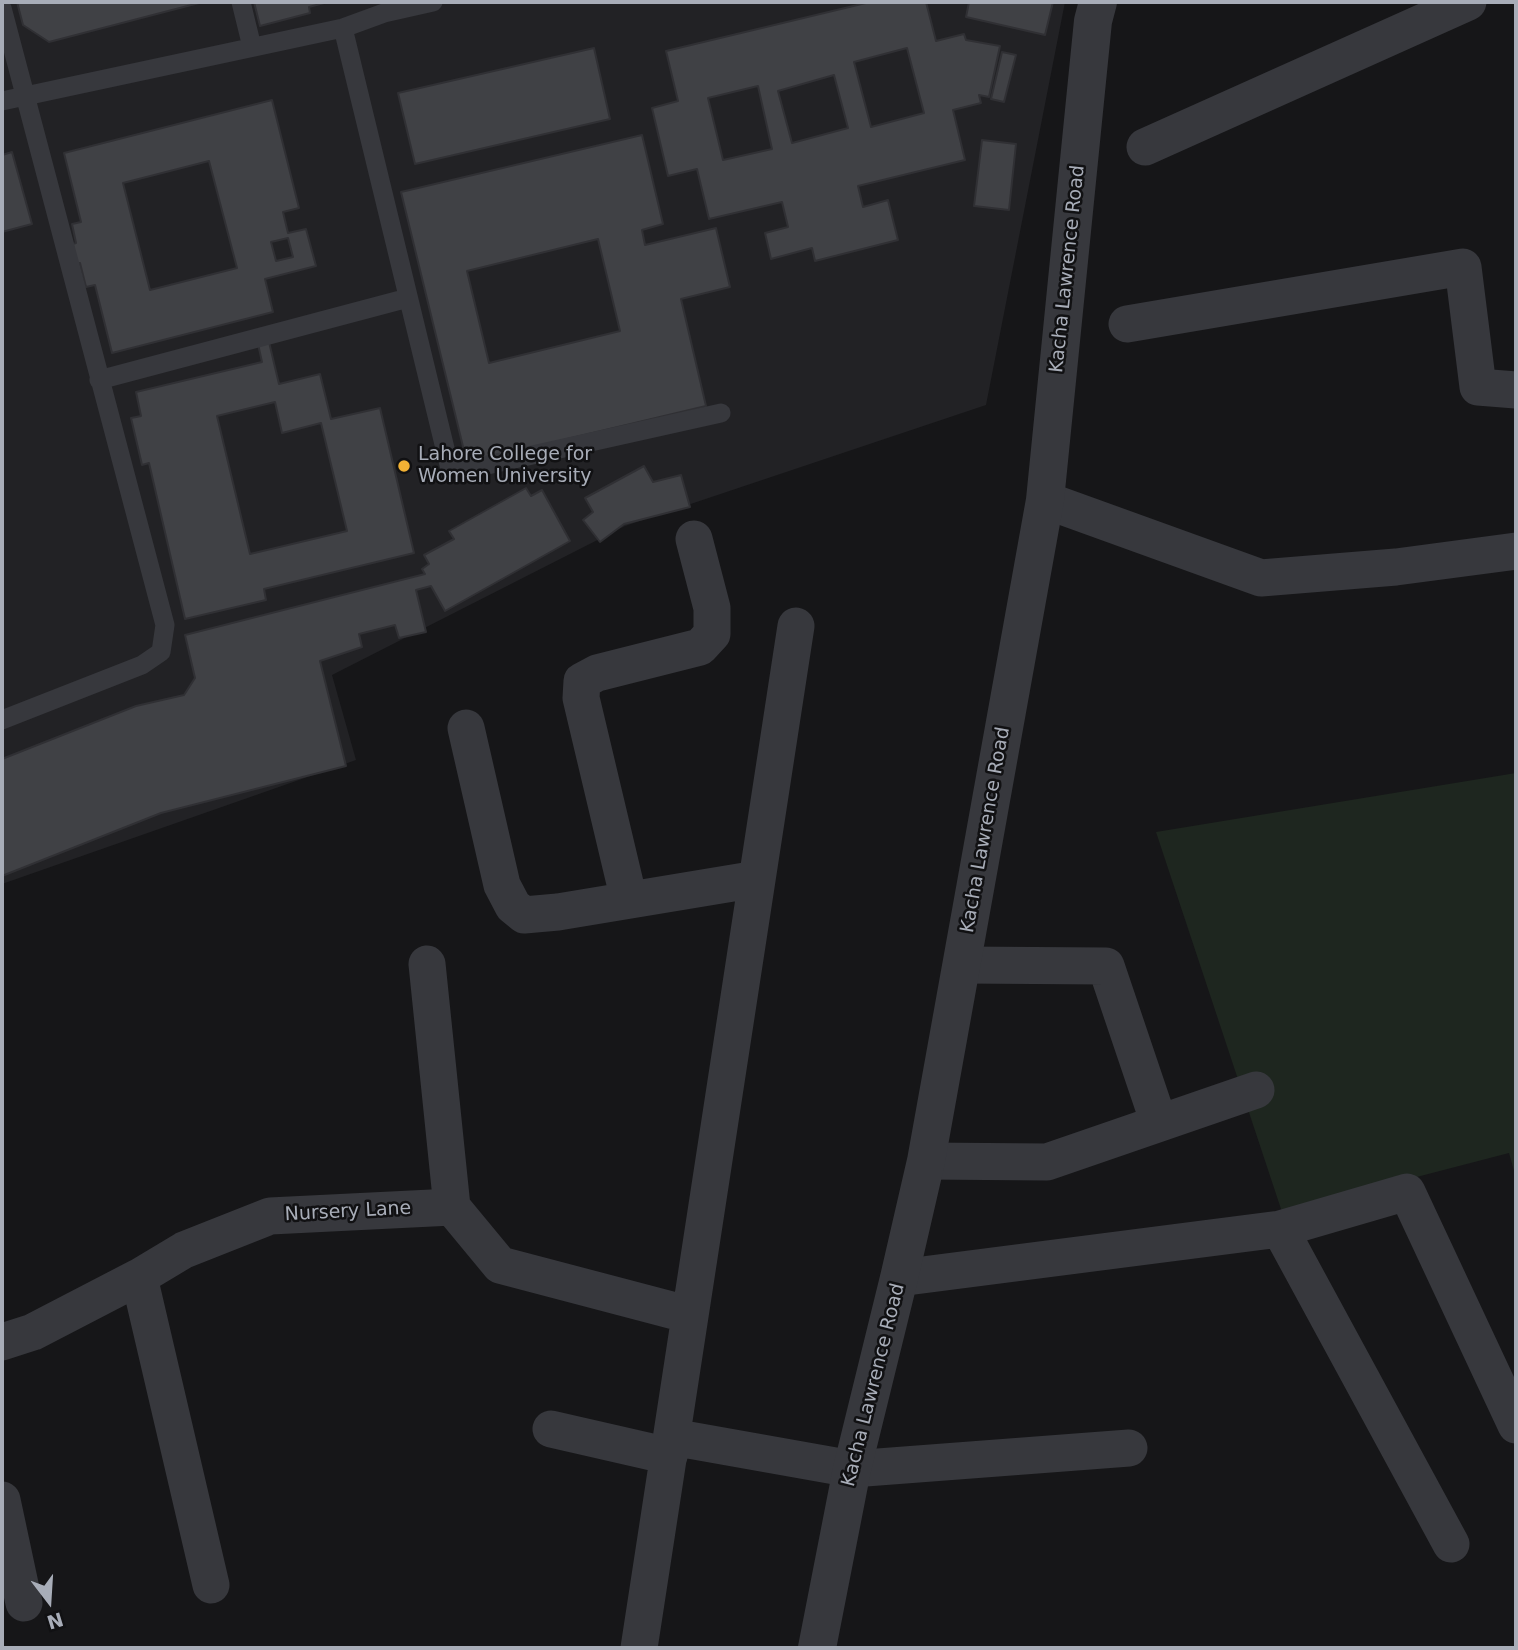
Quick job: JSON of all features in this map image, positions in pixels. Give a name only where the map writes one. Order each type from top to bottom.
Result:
[{"type":"street","name":"Kacha Lawrence Road","points":[[817,1648],[852,1469],[926,1161],[1045,500],[1093,21],[1098,2]]},
{"type":"street","points":[[1145,147],[1468,2]]},
{"type":"street","points":[[1127,324],[1463,267],[1478,387],[1516,390]]},
{"type":"street","points":[[1045,500],[1261,578],[1396,567],[1516,551]]},
{"type":"street","points":[[629,900],[581,698],[582,681],[597,673],[700,647],[712,634],[712,608],[694,539]]},
{"type":"street","points":[[639,1648],[796,626]]},
{"type":"street","points":[[466,728],[502,885],[513,906],[524,915],[558,912],[757,879]]},
{"type":"street","points":[[427,964],[452,1207],[500,1265],[690,1315]]},
{"type":"street","points":[[961,965],[1107,966],[1159,1123]]},
{"type":"street","points":[[926,1161],[1047,1162],[1256,1090]]},
{"type":"street","points":[[900,1278],[1280,1229],[1407,1192],[1516,1424]]},
{"type":"street","name":"Nursery Lane","points":[[2,1342],[33,1332],[139,1277],[184,1250],[270,1216],[452,1207]]},
{"type":"street","points":[[1280,1229],[1451,1544]]},
{"type":"street","points":[[139,1277],[211,1585]]},
{"type":"street","points":[[551,1429],[852,1469],[1129,1448]]},
{"type":"street","points":[[2,1500],[24,1603]]},
{"type":"lane","points":[[241,2],[252,47]]},
{"type":"lane","points":[[2,101],[343,28],[382,8],[433,2]]},
{"type":"lane","points":[[2,8],[165,625],[161,652],[142,665],[2,720]]},
{"type":"lane","points":[[343,28],[450,469],[456,472],[721,413]]},
{"type":"lane","points":[[99,380],[408,298]]},
{"type":"shaded area","name":"Lahore College for Women University","points":[[2,2],[1065,2],[986,405],[625,526],[332,675],[356,760],[2,884]]},
{"type":"shaded area","points":[[1516,773],[1516,1178],[1509,1153],[1282,1212],[1156,832]]},
{"type":"building","points":[[17,2],[199,3],[49,42],[23,25]]},
{"type":"building","points":[[254,2],[324,3],[309,7],[310,13],[260,26]]},
{"type":"building","points":[[870,2],[926,2],[936,41],[964,34],[966,40],[1000,46],[989,97],[979,95],[981,103],[953,110],[965,160],[858,186],[863,207],[888,200],[898,240],[815,261],[812,248],[771,259],[765,233],[788,227],[782,202],[709,219],[697,169],[668,176],[652,108],[678,101],[666,51]],"holes":[[[907,48],[924,113],[871,127],[854,62]],[[834,75],[848,128],[792,143],[778,91]],[[758,86],[772,149],[723,160],[708,98]]]},
{"type":"building","points":[[969,2],[1053,2],[1045,35],[966,17]]},
{"type":"building","points":[[594,48],[610,119],[415,164],[398,93]]},
{"type":"building","points":[[1002,52],[1016,55],[1004,102],[991,99]]},
{"type":"building","points":[[272,100],[299,208],[283,212],[288,233],[306,229],[316,266],[265,279],[273,312],[112,353],[95,285],[86,287],[80,263],[74,265],[69,245],[76,243],[72,224],[81,222],[64,153]],"holes":[[[209,161],[237,268],[150,290],[123,183]],[[288,238],[293,257],[276,261],[271,242]]]},
{"type":"building","points":[[642,135],[663,224],[642,230],[645,245],[716,228],[730,287],[681,299],[706,406],[467,463],[401,192]],"holes":[[[598,239],[620,331],[489,363],[467,271]]]},
{"type":"building","points":[[982,140],[1016,144],[1009,210],[974,206]]},
{"type":"building","points":[[12,152],[32,224],[2,232],[2,155]]},
{"type":"building","points":[[269,342],[279,384],[320,374],[331,419],[380,408],[414,553],[264,589],[266,600],[185,619],[149,463],[142,465],[131,418],[141,416],[136,392],[262,362],[258,344]],"holes":[[[275,402],[282,433],[321,423],[347,531],[250,554],[217,416]]]},
{"type":"building","points":[[644,466],[653,482],[681,475],[690,507],[624,524],[600,542],[583,520],[593,512],[585,498]]},
{"type":"building","points":[[526,488],[531,496],[542,490],[570,541],[445,611],[431,586],[416,590],[426,632],[399,638],[395,625],[359,634],[362,647],[320,661],[346,766],[161,813],[2,876],[2,759],[136,706],[184,695],[195,678],[185,635],[425,574],[422,569],[429,564],[424,555],[454,539],[449,531]]},
{"type":"place","name":"Lahore College for Women University","points":[[404,466]]}]
